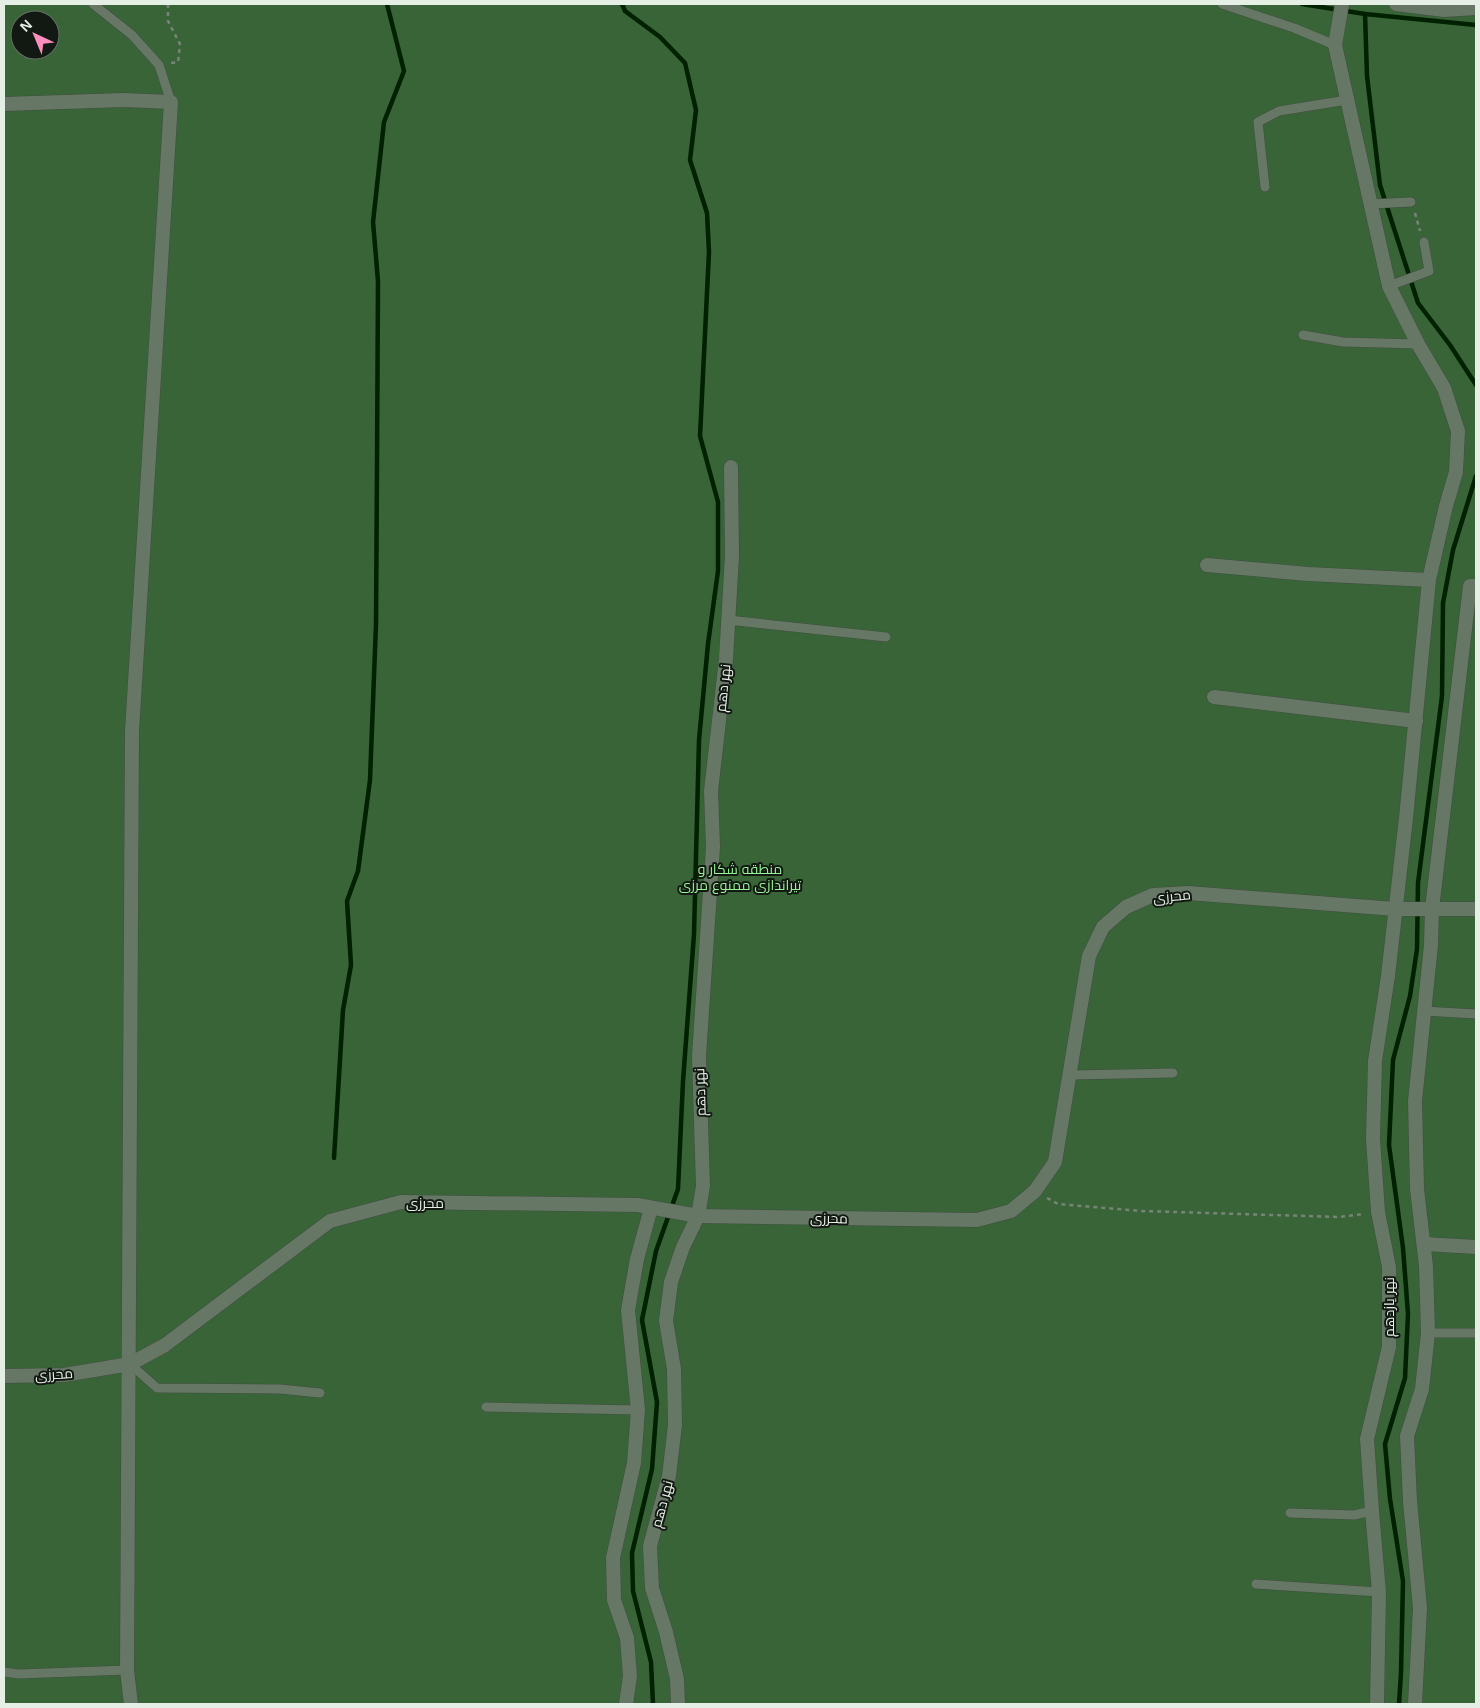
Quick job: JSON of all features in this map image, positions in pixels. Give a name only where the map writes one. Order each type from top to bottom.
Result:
[{"type":"street","points":[[1335,45],[1342,4]]},
{"type":"street","points":[[1396,4],[1444,10],[1476,8]]},
{"type":"street","name":"نهر یازدهم","points":[[1335,45],[1347,100],[1395,284],[1418,344],[1444,388],[1458,431],[1456,472],[1429,580],[1399,909],[1375,1061],[1373,1139],[1378,1212],[1389,1267],[1389,1348],[1368,1439],[1379,1592],[1377,1704]]},
{"type":"street","points":[[4,104],[124,100],[171,102],[132,732],[127,1670],[131,1704]]},
{"type":"street","name":"نهر دهم","points":[[678,1704],[677,1679],[666,1632],[652,1588],[650,1546],[669,1476],[675,1425],[674,1369],[666,1321],[671,1282],[703,1186],[699,1056],[713,847],[712,791],[726,659],[732,556],[731,467]]},
{"type":"street","points":[[1206,565],[1308,574],[1429,580]]},
{"type":"street","points":[[1414,1704],[1420,1608],[1410,1501],[1407,1436],[1422,1388],[1428,1333],[1426,1266],[1417,1189],[1415,1101],[1431,945],[1428,909],[1470,586],[1476,586]]},
{"type":"street","points":[[1214,697],[1416,721]]},
{"type":"street","name":"محرزی","points":[[4,1376],[64,1375],[130,1364],[165,1345],[330,1221],[401,1202],[638,1205],[693,1215],[977,1220],[1011,1211],[1036,1191],[1055,1162],[1089,956],[1103,927],[1126,907],[1153,895],[1188,893],[1399,909],[1476,909]]},
{"type":"street","points":[[626,1704],[630,1676],[627,1638],[614,1600],[613,1558],[634,1463],[638,1410],[628,1310],[637,1259],[656,1208]]},
{"type":"street","points":[[1424,1244],[1476,1248]]},
{"type":"lane","points":[[93,4],[132,35],[159,65],[171,102]]},
{"type":"lane","points":[[1222,4],[1294,28],[1335,45]]},
{"type":"lane","points":[[1265,188],[1258,122],[1279,111],[1347,100]]},
{"type":"lane","points":[[1374,204],[1411,202]]},
{"type":"lane","points":[[1395,284],[1429,271],[1424,242]]},
{"type":"lane","points":[[1303,335],[1343,342],[1418,344]]},
{"type":"lane","points":[[728,620],[886,637]]},
{"type":"lane","points":[[1423,1011],[1476,1014]]},
{"type":"lane","points":[[1070,1075],[1173,1073]]},
{"type":"lane","points":[[1428,1333],[1476,1332]]},
{"type":"lane","points":[[130,1364],[157,1388],[280,1389],[320,1393]]},
{"type":"lane","points":[[486,1407],[638,1410]]},
{"type":"lane","points":[[1290,1514],[1354,1515],[1372,1511]]},
{"type":"lane","points":[[1256,1584],[1379,1592]]},
{"type":"lane","points":[[4,1672],[19,1674],[127,1670]]},
{"type":"path","points":[[159,65],[178,62],[180,44],[168,21],[168,4]]},
{"type":"path","points":[[1411,202],[1424,242]]},
{"type":"path","points":[[1036,1191],[1058,1204],[1141,1211],[1339,1217],[1378,1212]]},
{"type":"green space","name":"منطقه شکار و تیراندازی ممنوع مرزی","points":[[4,4],[1476,4],[1476,1704],[4,1704]]},
{"type":"waterway","points":[[334,1158],[343,1010],[351,965],[347,901],[358,871],[370,780],[376,624],[378,281],[373,222],[384,122],[404,71],[387,4]]},
{"type":"waterway","points":[[622,4],[625,11],[660,37],[685,63],[696,110],[690,160],[707,213],[709,252],[700,436],[718,502],[718,571],[708,644],[699,740],[694,934],[683,1081],[678,1189],[656,1251],[642,1320],[657,1402],[652,1469],[632,1553],[633,1591],[651,1662],[653,1704]]},
{"type":"waterway","points":[[1302,4],[1365,14],[1476,25]]},
{"type":"waterway","points":[[1365,14],[1367,76],[1380,185],[1418,303],[1450,345],[1476,385]]},
{"type":"waterway","points":[[1399,1704],[1403,1581],[1390,1499],[1385,1444],[1405,1378],[1408,1314],[1403,1248],[1389,1145],[1393,1060],[1410,996],[1417,949],[1418,883],[1442,696],[1443,603],[1453,550],[1476,476]]}]
